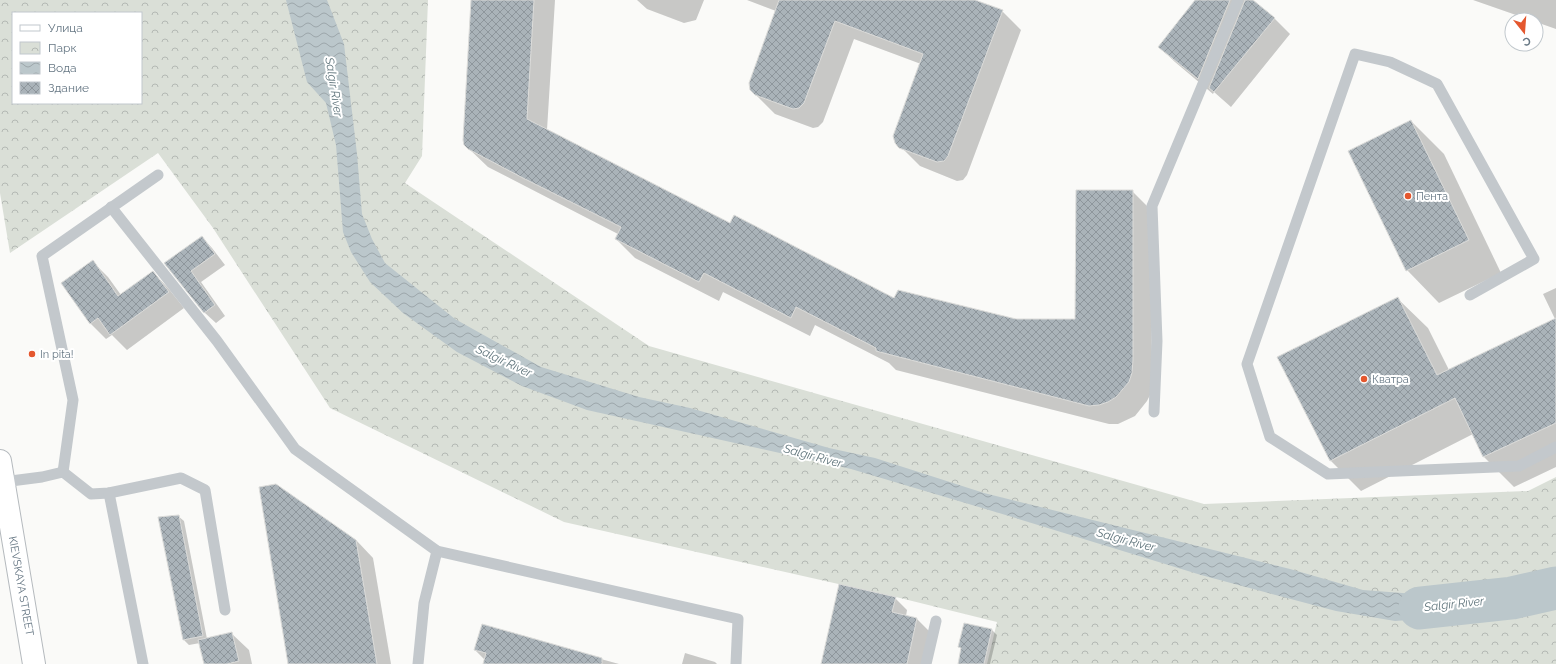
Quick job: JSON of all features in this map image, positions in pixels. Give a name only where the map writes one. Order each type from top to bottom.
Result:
[{"type":"main road","name":"KIEVSKAYA STREET","points":[[2,472],[34,664]]},
{"type":"lane","points":[[1154,412],[1157,341],[1152,206],[1238,0]]},
{"type":"lane","points":[[1470,295],[1534,259],[1438,84],[1390,62],[1355,54],[1247,364],[1270,437],[1328,474],[1519,466],[1556,447]]},
{"type":"lane","points":[[62,472],[73,400],[42,256],[158,175]]},
{"type":"lane","points":[[111,207],[217,341],[295,449],[437,551],[738,619],[736,664]]},
{"type":"lane","points":[[2,472],[42,477],[62,472]]},
{"type":"lane","points":[[62,472],[91,494],[109,493],[181,478],[205,490],[225,610]]},
{"type":"lane","points":[[109,493],[142,664]]},
{"type":"lane","points":[[418,664],[424,603],[437,551]]},
{"type":"lane","points":[[926,664],[936,621]]},
{"type":"green space","points":[[0,0],[428,0],[422,156],[405,183],[649,346],[1204,504],[1528,491],[1556,477],[1556,664],[987,664],[997,622],[896,597],[564,522],[330,408],[213,228],[158,153],[10,253],[0,193]]},
{"type":"water","points":[[286,0],[327,0],[344,44],[357,154],[362,214],[372,239],[385,263],[455,319],[541,367],[639,397],[690,408],[829,448],[875,458],[984,493],[1290,569],[1363,590],[1415,594],[1475,590],[1481,615],[1395,621],[1336,611],[1201,575],[851,469],[587,410],[522,386],[457,352],[403,313],[370,282],[351,252],[343,232],[336,145],[326,103],[307,82]]},
{"type":"building","points":[[471,0],[534,0],[527,119],[730,223],[734,215],[894,298],[898,290],[1016,319],[1075,319],[1076,190],[1133,190],[1133,360],[1132,373],[1129,382],[1116,397],[1108,402],[1089,406],[876,351],[876,348],[796,307],[791,318],[704,273],[699,282],[615,239],[621,227],[523,178],[468,149],[464,145],[463,140]]},
{"type":"building","points":[[779,0],[975,0],[1003,10],[948,156],[944,161],[937,162],[899,148],[895,143],[893,136],[923,54],[835,21],[804,103],[799,108],[793,109],[755,95],[750,90],[749,83]]},
{"type":"building","points":[[1195,0],[1230,0],[1198,79],[1158,47]]},
{"type":"building","points":[[1245,0],[1253,0],[1275,18],[1214,92],[1209,88]]},
{"type":"building","name":"Пента","points":[[1411,120],[1469,240],[1406,271],[1348,151]]},
{"type":"building","points":[[202,236],[215,254],[191,271],[215,305],[204,313],[164,263]]},
{"type":"building","points":[[93,260],[118,296],[153,271],[169,292],[110,335],[98,318],[90,324],[61,283]]},
{"type":"building","name":"Кватра","points":[[1398,297],[1437,375],[1556,318],[1556,423],[1483,457],[1455,398],[1330,461],[1277,357]]},
{"type":"building","points":[[276,484],[356,540],[377,664],[288,664],[259,487]]},
{"type":"building","points":[[179,515],[203,636],[183,640],[158,517]]},
{"type":"building","points":[[839,584],[896,597],[892,612],[917,618],[907,664],[821,664]]},
{"type":"building","points":[[964,623],[992,629],[984,664],[958,664],[961,648],[958,647]]},
{"type":"building","points":[[482,624],[602,658],[602,664],[483,664],[486,653],[474,650]]},
{"type":"building","points":[[232,632],[239,661],[227,664],[204,664],[198,640]]},
{"type":"waterway","name":"Salgir River","points":[[1420,608],[1512,598],[1556,588]]},
{"type":"place","name":"Пента","points":[[1408,196]]},
{"type":"place","name":"In pita!","points":[[32,354]]},
{"type":"place","name":"Кватра","points":[[1364,379]]}]
